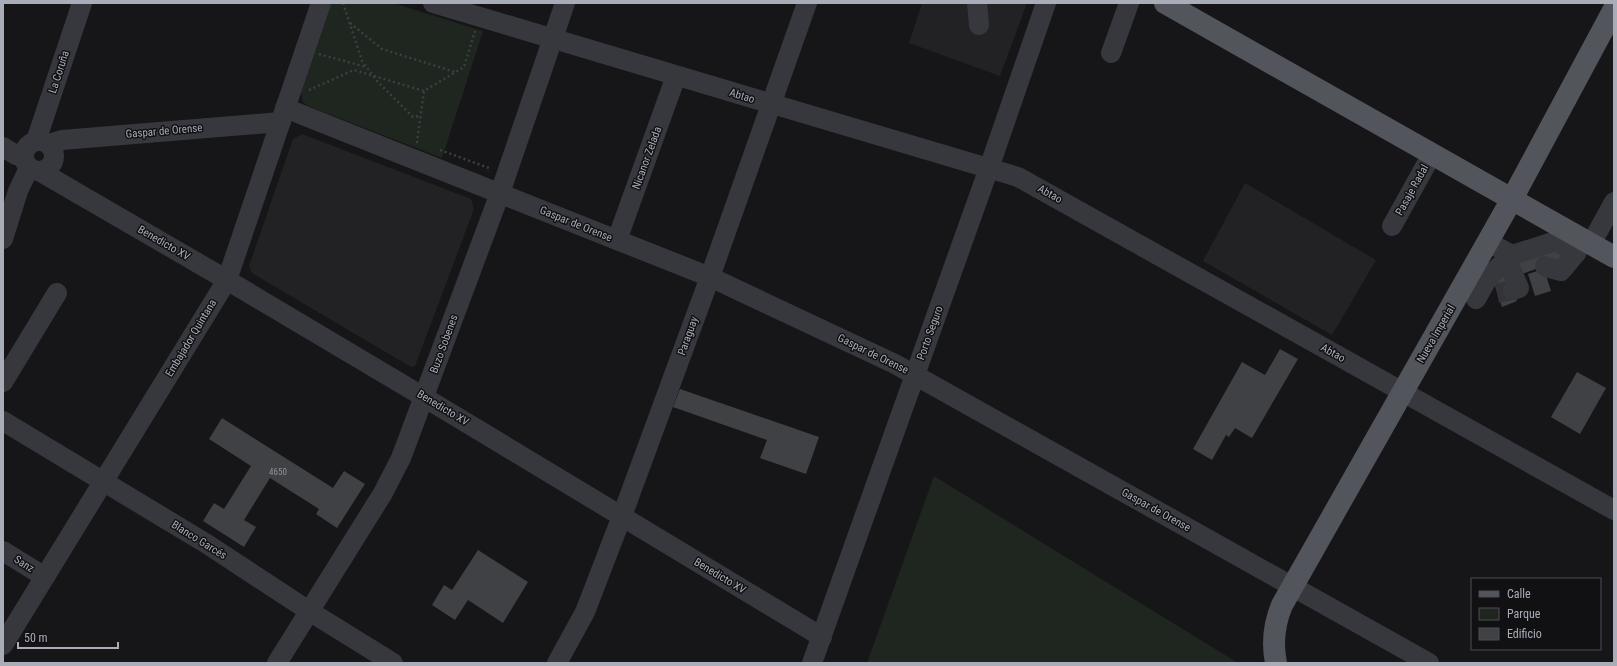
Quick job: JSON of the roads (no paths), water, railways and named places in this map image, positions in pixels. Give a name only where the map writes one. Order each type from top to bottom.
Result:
[{"type":"main road","points":[[1165,3],[1512,199],[1583,245],[1614,257]]},
{"type":"main road","name":"Nueva Imperial","points":[[1276,663],[1274,639],[1276,622],[1282,605],[1403,392],[1468,295],[1488,242],[1614,9]]},
{"type":"street","name":"La Coruña","points":[[3,239],[18,191],[39,157],[82,3]]},
{"type":"street","name":"Embajador Quintana","points":[[3,645],[227,280],[321,3]]},
{"type":"street","name":"Abtao","points":[[433,3],[553,40],[1009,173],[1033,184],[1614,510]]},
{"type":"street","name":"Buzo Sobenes","points":[[277,663],[390,482],[401,458],[424,397],[491,190],[553,40],[565,3]]},
{"type":"street","name":"Paraguay","points":[[557,663],[585,612],[622,516],[710,277],[807,3]]},
{"type":"street","points":[[977,3],[979,25]]},
{"type":"street","name":"Porto Seguro","points":[[812,663],[989,168],[1046,3]]},
{"type":"street","points":[[1111,53],[1129,3]]},
{"type":"street","name":"Nicanor Zelada","points":[[617,240],[676,76]]},
{"type":"street","name":"Gaspar de Orense","points":[[39,157],[62,140],[285,108],[710,277],[895,364],[1430,663]]},
{"type":"street","name":"Benedicto XV","points":[[3,147],[16,155],[39,157],[62,184],[424,397],[822,637]]},
{"type":"street","name":"Pasaje Radal","points":[[1392,226],[1432,154]]},
{"type":"street","points":[[1468,295],[1548,257],[1583,245],[1614,202]]},
{"type":"street","points":[[1488,242],[1509,275]]},
{"type":"street","points":[[1468,295],[1489,276],[1509,275]]},
{"type":"street","points":[[3,382],[57,293]]},
{"type":"street","name":"Blanco Garcés","points":[[3,421],[207,544],[309,611],[393,663]]},
{"type":"street","name":"Sanz","points":[[3,552],[45,577]]},
{"type":"tunnel","points":[[1497,293],[1513,290]]}]
